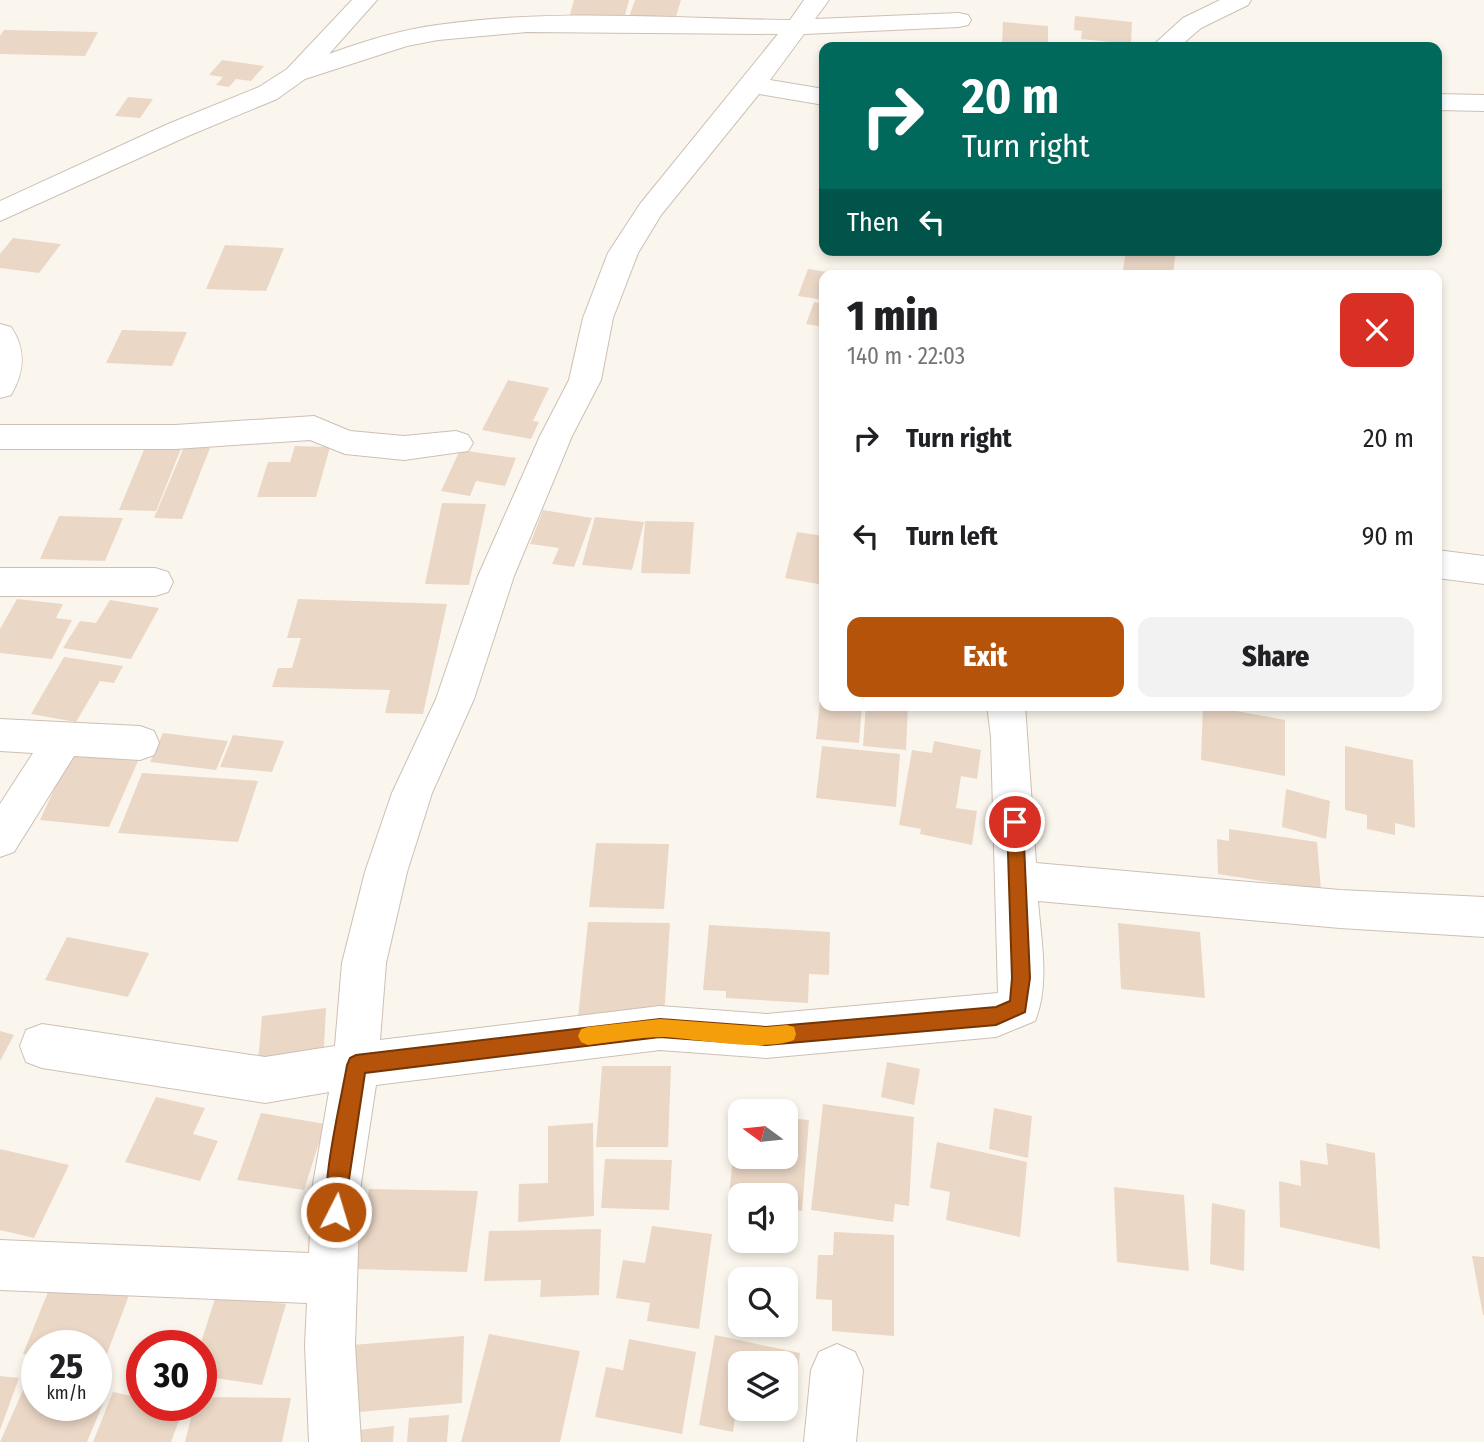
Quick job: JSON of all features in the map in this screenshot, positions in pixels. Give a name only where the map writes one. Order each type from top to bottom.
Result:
[{"type":"street","points":[[0,212],[178,130],[268,93],[296,74],[365,0]]},
{"type":"street","points":[[335,1442],[330,1345],[337,1190],[356,1065],[364,963],[386,872],[412,793],[455,699],[496,576],[556,436],[585,380],[598,318],[623,253],[650,210],[799,27],[817,0]]},
{"type":"street","points":[[1170,42],[1192,23],[1239,0]]},
{"type":"street","points":[[296,74],[380,45],[437,32],[519,27],[799,27],[959,20]]},
{"type":"street","points":[[752,85],[819,96]]},
{"type":"street","points":[[1442,102],[1484,103]]},
{"type":"street","points":[[0,334],[5,340],[7,372],[0,387]]},
{"type":"street","points":[[0,437],[175,437],[314,428],[345,442],[404,448],[456,443]]},
{"type":"street","points":[[1442,565],[1484,570]]},
{"type":"street","points":[[0,582],[155,582]]},
{"type":"street","points":[[42,1046],[265,1080],[356,1065],[660,1028],[766,1036],[996,1016],[1019,1006],[1021,978],[1011,749],[1007,711]]},
{"type":"street","points":[[0,735],[140,743]]},
{"type":"street","points":[[0,839],[63,740]]},
{"type":"street","points":[[1016,880],[1326,908],[1484,917]]},
{"type":"street","points":[[0,1265],[333,1279]]},
{"type":"street","points":[[830,1442],[838,1370]]},
{"type":"building","points":[[574,0],[629,0],[624,19],[569,18]]},
{"type":"building","points":[[635,0],[681,0],[675,20],[629,17]]},
{"type":"building","points":[[1075,16],[1132,22],[1131,42],[1081,39],[1082,31],[1074,30]]},
{"type":"building","points":[[1003,22],[1048,26],[1048,42],[1002,42]]},
{"type":"building","points":[[4,30],[98,32],[85,56],[0,54],[0,36]]},
{"type":"building","points":[[222,60],[264,66],[251,81],[236,79],[229,87],[216,85],[223,77],[209,75]]},
{"type":"building","points":[[128,97],[153,99],[140,118],[115,116]]},
{"type":"building","points":[[13,238],[61,244],[39,273],[0,268],[0,254]]},
{"type":"building","points":[[225,245],[284,248],[266,291],[206,289]]},
{"type":"building","points":[[1125,256],[1175,256],[1174,270],[1123,270]]},
{"type":"building","points":[[808,269],[819,271],[819,299],[798,296]]},
{"type":"building","points":[[814,302],[819,303],[819,326],[806,324]]},
{"type":"building","points":[[122,330],[187,332],[172,366],[106,363]]},
{"type":"building","points":[[508,380],[549,388],[533,421],[539,422],[531,439],[482,430]]},
{"type":"building","points":[[146,445],[182,446],[156,511],[119,510]]},
{"type":"building","points":[[295,446],[330,447],[316,497],[257,497],[268,462],[290,462]]},
{"type":"building","points":[[184,447],[210,448],[182,519],[154,518]]},
{"type":"building","points":[[460,450],[516,458],[505,486],[476,481],[470,496],[441,491]]},
{"type":"building","points":[[442,503],[486,504],[469,585],[425,584]]},
{"type":"building","points":[[543,510],[592,518],[574,567],[552,564],[559,548],[530,544]]},
{"type":"building","points":[[59,516],[123,518],[105,561],[40,559]]},
{"type":"building","points":[[595,517],[644,522],[632,570],[582,565]]},
{"type":"building","points":[[645,521],[694,522],[690,574],[641,573]]},
{"type":"building","points":[[797,532],[819,535],[819,584],[785,578]]},
{"type":"building","points":[[17,599],[63,604],[56,618],[72,620],[52,659],[0,653],[0,629]]},
{"type":"building","points":[[298,599],[447,604],[423,714],[385,713],[390,690],[272,687],[278,668],[292,668],[301,638],[287,638]]},
{"type":"building","points":[[110,600],[159,608],[131,659],[63,648],[80,621],[96,623]]},
{"type":"building","points":[[64,657],[123,666],[114,683],[100,681],[76,722],[31,714]]},
{"type":"building","points":[[819,710],[862,711],[859,743],[816,739]]},
{"type":"building","points":[[866,711],[908,711],[906,750],[863,746]]},
{"type":"building","points":[[1203,711],[1236,711],[1285,720],[1285,776],[1201,760]]},
{"type":"building","points":[[163,733],[228,741],[216,770],[150,762]]},
{"type":"building","points":[[233,735],[284,741],[272,772],[220,767]]},
{"type":"building","points":[[934,741],[981,750],[977,779],[961,776],[956,808],[977,811],[972,845],[920,834],[921,829],[899,825],[912,750],[932,753]]},
{"type":"building","points":[[822,746],[900,754],[896,807],[816,798]]},
{"type":"building","points":[[1345,746],[1413,760],[1415,828],[1395,823],[1395,835],[1367,829],[1367,815],[1345,810]]},
{"type":"building","points":[[70,755],[138,761],[109,827],[40,820]]},
{"type":"building","points":[[142,773],[258,781],[238,842],[118,833]]},
{"type":"building","points":[[1286,789],[1330,801],[1326,839],[1282,827]]},
{"type":"building","points":[[1229,829],[1317,842],[1321,890],[1218,874],[1217,839],[1229,841]]},
{"type":"building","points":[[596,843],[669,844],[664,909],[589,907]]},
{"type":"building","points":[[588,922],[670,923],[664,1018],[578,1017]]},
{"type":"building","points":[[1118,923],[1200,932],[1205,998],[1121,989]]},
{"type":"building","points":[[709,925],[830,932],[829,975],[809,974],[808,1003],[726,998],[726,991],[703,990]]},
{"type":"building","points":[[67,937],[149,953],[128,997],[45,980]]},
{"type":"building","points":[[326,1008],[323,1065],[257,1073],[262,1016]]},
{"type":"building","points":[[0,1031],[14,1035],[0,1061]]},
{"type":"building","points":[[887,1062],[920,1069],[914,1105],[881,1097]]},
{"type":"building","points":[[602,1066],[671,1066],[668,1147],[596,1147]]},
{"type":"building","points":[[156,1097],[205,1108],[193,1134],[218,1141],[200,1181],[125,1162]]},
{"type":"building","points":[[823,1104],[914,1117],[909,1206],[895,1204],[893,1222],[811,1210]]},
{"type":"building","points":[[994,1108],[1032,1116],[1028,1158],[989,1149]]},
{"type":"building","points":[[261,1113],[325,1124],[304,1190],[237,1180]]},
{"type":"building","points":[[798,1119],[809,1120],[802,1211],[798,1210],[798,1183],[730,1183],[732,1169],[798,1169]]},
{"type":"building","points":[[593,1123],[594,1216],[518,1222],[519,1184],[548,1183],[548,1126]]},
{"type":"building","points":[[937,1142],[1027,1162],[1020,1237],[946,1220],[950,1192],[930,1188]]},
{"type":"building","points":[[1326,1143],[1375,1153],[1380,1249],[1280,1227],[1279,1181],[1301,1186],[1300,1160],[1328,1165]]},
{"type":"building","points":[[0,1149],[69,1165],[34,1238],[0,1230]]},
{"type":"building","points":[[605,1159],[672,1160],[669,1210],[601,1208]]},
{"type":"building","points":[[1114,1187],[1184,1195],[1189,1271],[1117,1262]]},
{"type":"building","points":[[369,1189],[478,1191],[467,1272],[355,1269]]},
{"type":"building","points":[[1212,1203],[1245,1210],[1244,1271],[1210,1264]]},
{"type":"building","points":[[652,1226],[712,1234],[699,1329],[647,1321],[650,1303],[616,1298],[623,1260],[645,1263]]},
{"type":"building","points":[[601,1229],[599,1295],[540,1297],[541,1280],[484,1281],[489,1231]]},
{"type":"building","points":[[834,1232],[894,1235],[894,1336],[832,1331],[832,1300],[816,1299],[818,1255],[833,1255]]},
{"type":"building","points":[[1472,1256],[1484,1257],[1484,1315],[1483,1315]]},
{"type":"building","points":[[54,1277],[131,1290],[112,1340],[112,1330],[33,1330]]},
{"type":"building","points":[[216,1295],[286,1304],[262,1385],[217,1378],[217,1330],[205,1330]]},
{"type":"building","points":[[489,1334],[580,1351],[560,1442],[461,1442]]},
{"type":"building","points":[[715,1335],[791,1351],[728,1351],[728,1421],[735,1421],[733,1432],[699,1425]]},
{"type":"building","points":[[464,1336],[462,1403],[347,1413],[352,1345]]},
{"type":"building","points":[[629,1339],[696,1352],[682,1434],[595,1417],[606,1367],[623,1370]]},
{"type":"building","points":[[0,1376],[19,1378],[0,1430]]},
{"type":"building","points":[[113,1392],[126,1395],[126,1421],[179,1421],[171,1442],[93,1442],[101,1421],[112,1421]]},
{"type":"building","points":[[21,1395],[21,1421],[96,1421],[87,1442],[0,1442]]},
{"type":"building","points":[[217,1397],[291,1398],[282,1442],[185,1442],[190,1421],[217,1421]]},
{"type":"building","points":[[449,1415],[447,1442],[407,1442],[409,1418]]},
{"type":"building","points":[[394,1426],[393,1442],[349,1442],[350,1431]]},
{"type":"slow traffic","points":[[588,1036],[660,1028],[766,1036],[787,1034]]},
{"type":"route","points":[[336,1212],[356,1065],[660,1028],[766,1036],[996,1016],[1019,1006],[1021,978],[1015,822]]}]
